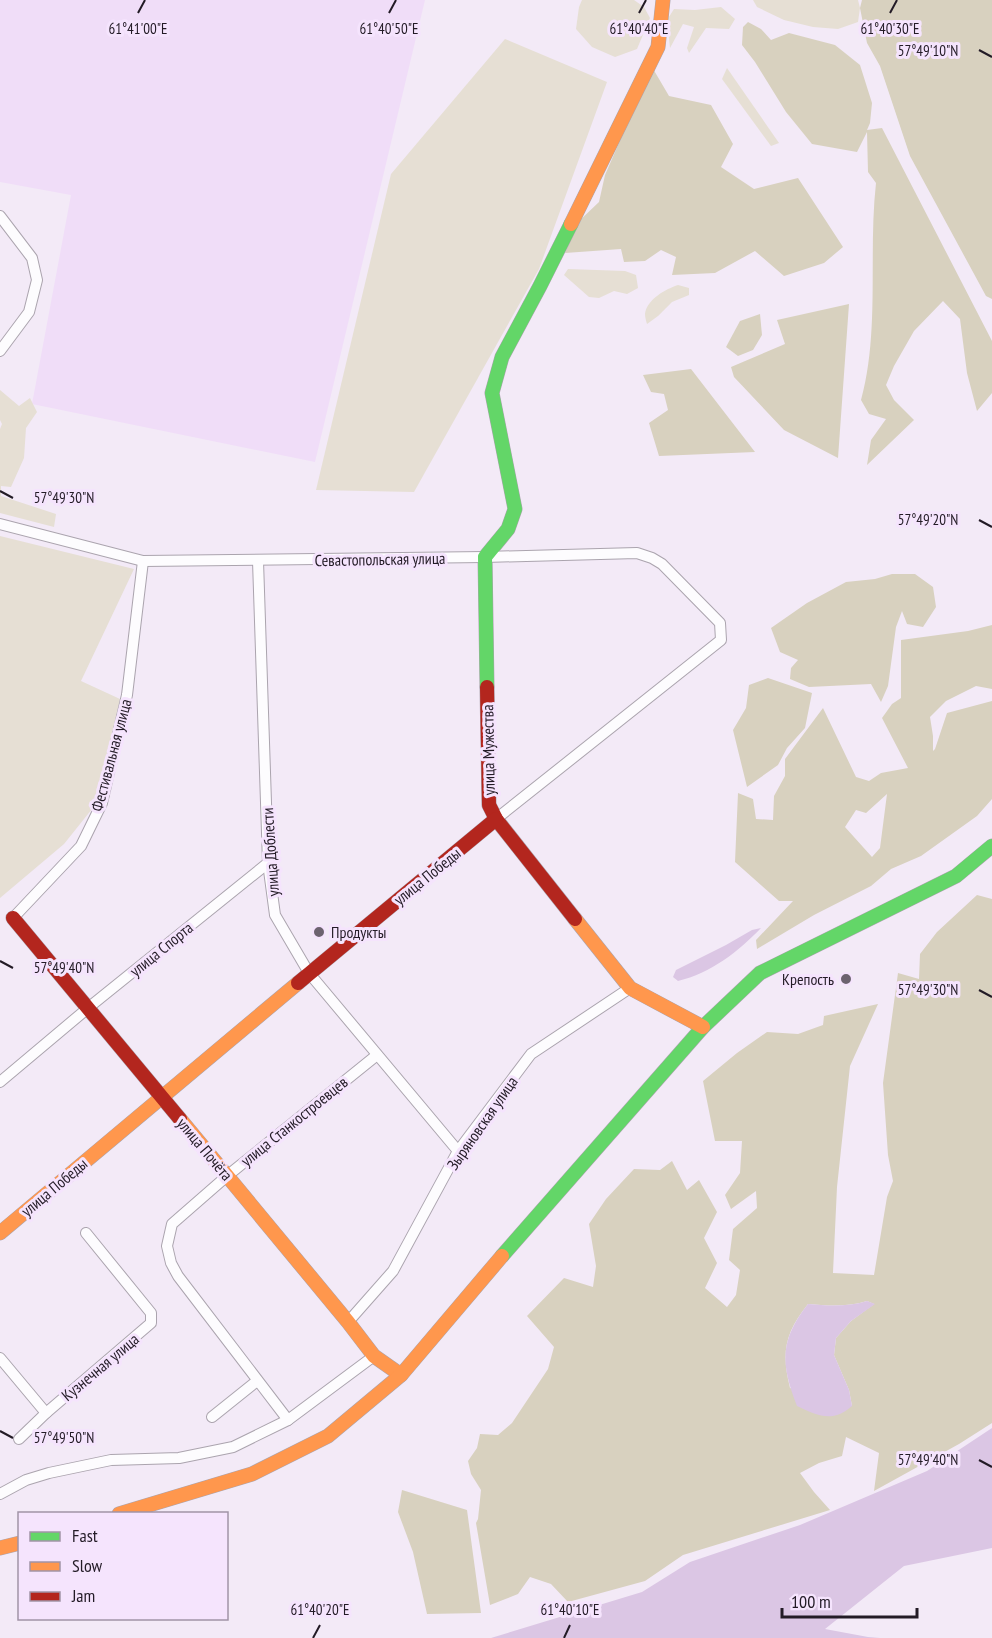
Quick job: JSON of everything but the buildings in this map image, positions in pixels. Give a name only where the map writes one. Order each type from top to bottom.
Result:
[{"type":"street","points":[[485,557],[508,529],[515,509],[492,393],[502,357],[540,286],[658,47],[663,0]]},
{"type":"street","points":[[0,216],[32,258],[37,280],[29,312],[0,351]]},
{"type":"street","name":"Севастопольская улица","points":[[0,524],[143,561],[258,561],[637,553],[662,564],[720,623],[722,640]]},
{"type":"street","name":"улица Мужества","points":[[485,557],[489,805],[496,819],[630,988],[703,1027]]},
{"type":"street","name":"Фестивальная улица","points":[[13,918],[81,846],[102,803],[127,695],[143,561]]},
{"type":"street","name":"улица Доблести","points":[[258,561],[268,863],[275,915],[309,973],[458,1151]]},
{"type":"street","name":"улица Победы","points":[[0,1233],[496,819],[722,640]]},
{"type":"street","points":[[126,1512],[252,1474],[328,1436],[401,1375],[529,1224],[703,1027],[760,973],[956,876],[992,846]]},
{"type":"street","name":"улица Спорта","points":[[0,1082],[268,863]]},
{"type":"street","name":"улица Почёта","points":[[13,918],[374,1356],[401,1375]]},
{"type":"street","name":"Зыряновская улица","points":[[348,1322],[393,1271],[458,1151],[531,1054],[630,988]]},
{"type":"street","name":"улица Станкостроевцев","points":[[257,1381],[178,1276],[171,1263],[167,1246],[172,1224],[227,1176],[377,1055]]},
{"type":"street","name":"Кузнечная улица","points":[[19,1439],[151,1323],[151,1313],[86,1233]]},
{"type":"street","points":[[0,1494],[26,1480],[111,1460],[179,1458],[232,1447],[288,1420],[374,1356]]},
{"type":"street","points":[[0,1358],[46,1413]]},
{"type":"street","points":[[212,1417],[257,1381],[288,1420]]},
{"type":"street","points":[[0,1548],[18,1544]]},
{"type":"shaded area","points":[[0,0],[425,0],[315,462],[32,404],[71,195],[0,182]]},
{"type":"shaded area","points":[[582,0],[634,0],[644,7],[650,18],[637,49],[615,57],[592,47],[576,29]]},
{"type":"shaded area","points":[[753,0],[858,0],[860,8],[858,22],[838,29],[813,27],[784,20],[757,7]]},
{"type":"shaded area","points":[[862,0],[992,0],[992,299],[986,296],[910,156],[880,66],[867,43],[860,8]]},
{"type":"shaded area","points":[[721,7],[735,19],[729,29],[706,28],[689,53],[687,48],[694,27],[683,24],[670,48],[667,20],[674,9],[695,10]]},
{"type":"shaded area","points":[[748,22],[761,29],[771,40],[789,33],[835,45],[860,65],[872,103],[867,130],[882,128],[992,341],[992,393],[977,411],[967,373],[960,319],[943,301],[914,331],[886,385],[894,400],[914,420],[867,465],[871,440],[886,419],[869,414],[861,400],[867,374],[872,320],[876,183],[868,172],[867,132],[857,152],[812,144],[786,112],[742,45],[743,27]]},
{"type":"shaded area","points":[[505,39],[607,82],[539,269],[414,492],[316,490],[391,174]]},
{"type":"shaded area","points":[[652,67],[669,96],[711,105],[733,144],[721,167],[754,189],[798,178],[843,247],[824,263],[784,276],[755,251],[715,273],[672,275],[676,257],[661,250],[645,261],[624,262],[621,249],[565,253],[578,222],[599,202],[605,175]]},
{"type":"shaded area","points":[[727,68],[779,143],[771,146],[722,79]]},
{"type":"shaded area","points":[[568,269],[625,271],[636,275],[638,288],[627,294],[614,291],[599,298],[589,297],[564,275]]},
{"type":"shaded area","points":[[678,285],[689,288],[689,295],[672,302],[647,324],[645,314],[649,304],[663,292]]},
{"type":"shaded area","points":[[849,304],[838,458],[784,430],[734,377],[731,367],[785,344],[777,320]]},
{"type":"shaded area","points":[[760,314],[762,335],[753,350],[738,356],[726,347],[740,321]]},
{"type":"shaded area","points":[[691,369],[755,452],[659,456],[649,423],[668,410],[664,394],[651,392],[643,375]]},
{"type":"shaded area","points":[[0,390],[19,406],[30,398],[37,412],[26,428],[24,458],[11,487],[1,486],[1,496],[56,514],[54,527],[0,513],[0,429],[2,424]]},
{"type":"shaded area","points":[[0,536],[134,569],[81,681],[120,699],[96,804],[64,844],[0,898]]},
{"type":"shaded area","points":[[892,574],[915,574],[933,587],[936,607],[923,627],[907,624],[902,611],[896,627],[888,686],[881,702],[871,684],[809,687],[790,679],[791,668],[798,660],[780,652],[771,628],[807,603],[846,582],[875,579]]},
{"type":"shaded area","points":[[992,625],[992,689],[976,686],[946,701],[930,717],[933,751],[947,713],[992,701],[992,799],[977,816],[921,856],[891,869],[871,886],[814,915],[757,949],[756,940],[793,901],[779,901],[735,862],[738,793],[753,799],[756,819],[773,820],[774,796],[785,776],[785,759],[823,708],[856,777],[869,781],[881,773],[908,768],[882,718],[892,704],[901,698],[901,640],[968,631]],"holes":[[[887,794],[880,848],[872,857],[845,827],[856,810],[866,813]]]},
{"type":"shaded area","points":[[768,678],[812,693],[805,728],[787,748],[778,765],[747,787],[733,730],[746,708],[749,685]]},
{"type":"shaded area","points":[[977,895],[992,899],[992,1423],[874,1491],[879,1453],[846,1437],[842,1456],[819,1463],[800,1473],[830,1510],[683,1555],[645,1581],[568,1602],[551,1584],[530,1577],[518,1594],[490,1605],[476,1523],[481,1490],[471,1474],[468,1461],[477,1448],[480,1434],[498,1435],[512,1423],[548,1369],[554,1347],[527,1316],[564,1278],[593,1287],[596,1266],[589,1224],[606,1199],[634,1169],[660,1170],[672,1161],[687,1190],[699,1180],[717,1212],[704,1238],[717,1263],[705,1288],[727,1307],[736,1295],[740,1270],[729,1260],[733,1229],[757,1208],[756,1191],[731,1209],[725,1195],[740,1173],[742,1141],[715,1141],[703,1081],[767,1032],[798,1034],[823,1025],[824,1016],[878,1004],[850,1066],[837,1187],[833,1273],[874,1275],[887,1197],[893,1181],[888,1155],[883,1083],[898,973],[919,979],[920,954],[937,932]],"holes":[[[867,1301],[874,1304],[851,1321],[836,1338],[834,1355],[849,1390],[852,1406],[790,1388],[786,1364],[787,1343],[794,1324],[808,1304],[838,1306]]]},
{"type":"shaded area","points":[[761,928],[743,945],[713,967],[678,981],[673,977],[676,970],[752,930]]},
{"type":"shaded area","points":[[867,1301],[875,1304],[851,1321],[836,1338],[834,1355],[849,1390],[852,1406],[838,1415],[825,1416],[797,1406],[788,1378],[786,1353],[788,1341],[799,1317],[808,1304],[838,1306]]},
{"type":"shaded area","points":[[992,1428],[992,1548],[904,1566],[825,1629],[880,1638],[491,1638],[642,1592],[690,1562],[800,1525],[927,1471]]},
{"type":"shaded area","points":[[402,1490],[467,1510],[481,1613],[427,1614],[413,1552],[398,1512]]},
{"type":"traffic: fast","points":[[487,687],[485,557],[508,529],[515,509],[492,393],[502,357],[571,224]]},
{"type":"traffic: fast","points":[[502,1256],[703,1027],[760,973],[956,876],[992,846]]},
{"type":"traffic: slow","points":[[571,224],[658,47],[663,0]]},
{"type":"traffic: slow","points":[[575,919],[630,988],[703,1027]]},
{"type":"traffic: slow","points":[[0,1233],[298,983]]},
{"type":"traffic: slow","points":[[180,1119],[374,1356],[401,1375]]},
{"type":"traffic: slow","points":[[126,1512],[252,1474],[328,1436],[401,1375],[502,1256]]},
{"type":"traffic: slow","points":[[0,1548],[18,1544]]},
{"type":"traffic: jam","points":[[487,687],[489,805],[496,819],[575,919]]},
{"type":"traffic: jam","points":[[298,983],[496,819]]},
{"type":"traffic: jam","points":[[13,918],[180,1119]]},
{"type":"place","name":"Продукты","points":[[319,932]]},
{"type":"place","name":"Крепость","points":[[846,979]]}]
